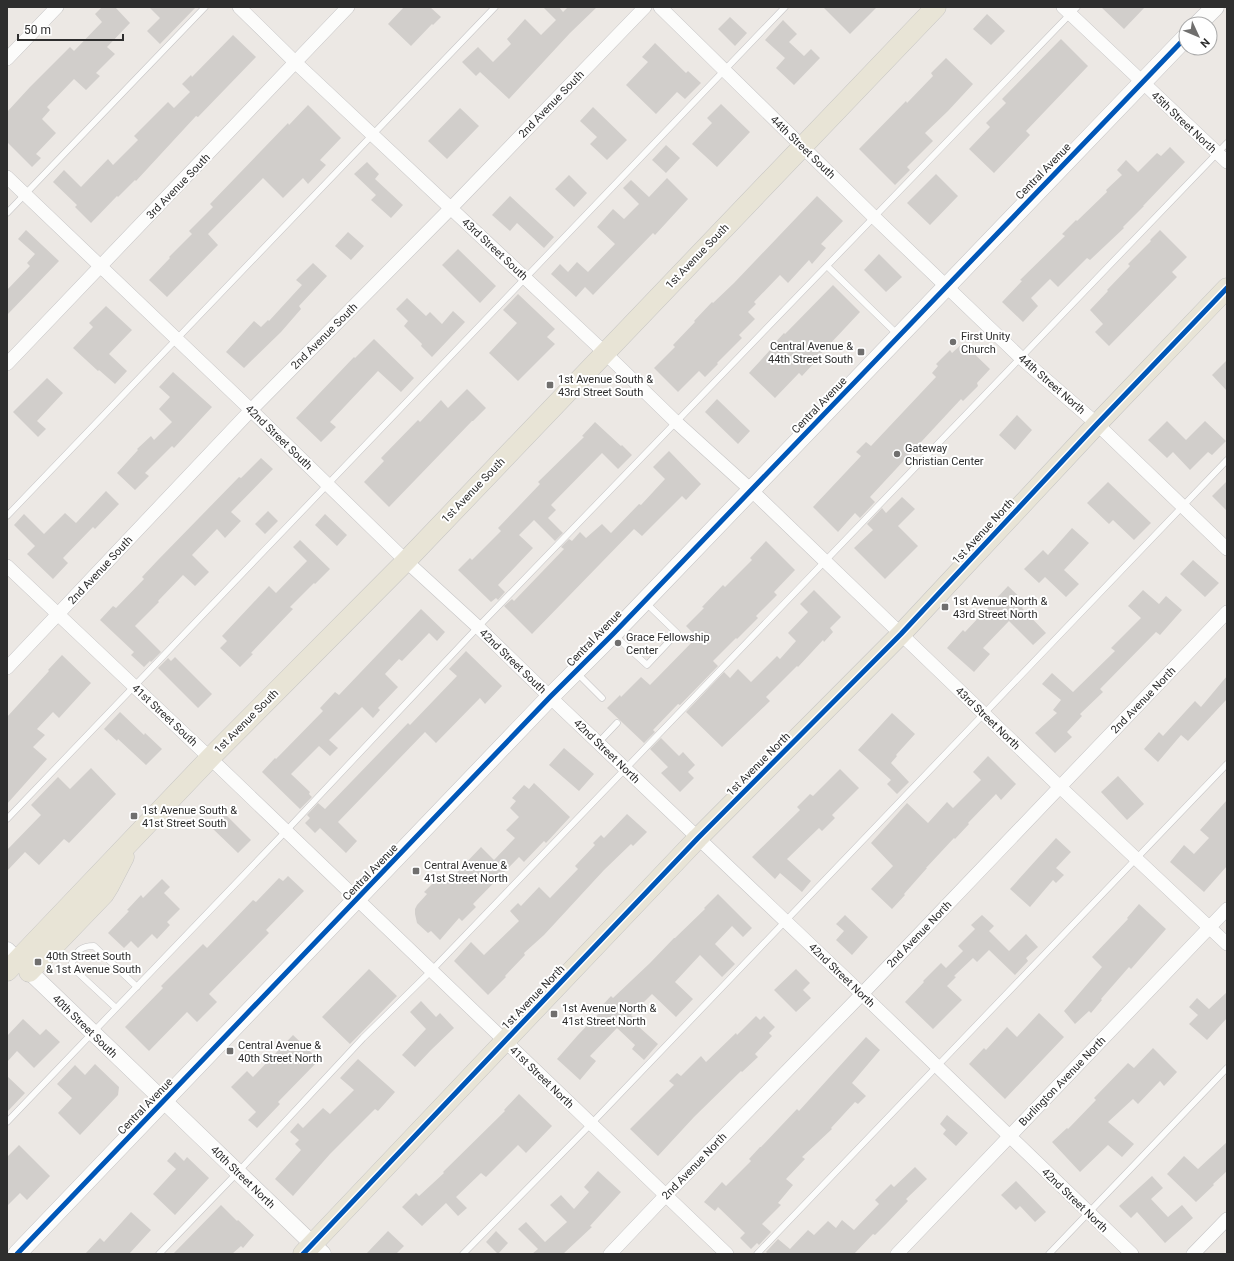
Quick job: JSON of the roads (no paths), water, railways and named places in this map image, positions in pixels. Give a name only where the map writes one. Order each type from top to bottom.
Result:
[{"type":"main road","name":"1st Avenue South","points":[[15,963],[210,758],[406,561],[604,352],[936,7]]},
{"type":"main road","points":[[1206,16],[1215,7]]},
{"type":"main road","name":"Central Avenue","points":[[17,1254],[550,697],[613,634],[1178,45]]},
{"type":"main road","name":"1st Avenue North","points":[[313,1251],[504,1041],[698,838],[901,634],[1096,424],[1227,288]]},
{"type":"street","points":[[7,59],[57,7]]},
{"type":"street","name":"43rd Street South","points":[[239,7],[676,422],[751,490]]},
{"type":"street","name":"3rd Avenue South","points":[[7,364],[348,7]]},
{"type":"street","name":"2nd Avenue South","points":[[7,668],[251,410],[451,208],[645,7]]},
{"type":"street","name":"44th Street South","points":[[660,7],[874,217],[947,285]]},
{"type":"street","name":"45th Street North","points":[[1070,9],[1142,82],[1227,162]]},
{"type":"street","name":"42nd Street South","points":[[7,177],[251,410],[406,561],[478,627],[550,697]]},
{"type":"street","name":"44th Street North","points":[[947,285],[1021,358],[1096,424],[1227,549]]},
{"type":"street","name":"43rd Street North","points":[[751,490],[1060,787],[1227,944]]},
{"type":"street","name":"41st Street South","points":[[7,566],[210,758],[357,900]]},
{"type":"street","name":"2nd Avenue North","points":[[610,1254],[862,994],[1227,612]]},
{"type":"street","name":"42nd Street North","points":[[550,697],[599,742],[1132,1254]]},
{"type":"street","name":"41st Street North","points":[[357,900],[727,1254]]},
{"type":"street","name":"Burlington Avenue North","points":[[897,1254],[1227,909]]},
{"type":"street","name":"40th Street South","points":[[15,963],[93,1032],[164,1101]]},
{"type":"street","name":"40th Street North","points":[[164,1101],[238,1172],[313,1251]]},
{"type":"street","points":[[1193,1254],[1227,1219]]},
{"type":"lane","points":[[7,213],[205,7]]},
{"type":"lane","points":[[7,516],[495,7]]},
{"type":"lane","points":[[7,819],[785,7]]},
{"type":"lane","points":[[7,1122],[286,831],[478,627],[874,217],[1070,9]]},
{"type":"lane","points":[[159,1254],[363,1038],[431,970],[1227,143]]},
{"type":"lane","points":[[827,266],[899,336]]},
{"type":"lane","points":[[463,1254],[591,1124],[1227,460]]},
{"type":"lane","points":[[613,634],[647,665],[677,633],[644,601]]},
{"type":"lane","points":[[576,671],[602,698]]},
{"type":"lane","points":[[599,742],[617,723]]},
{"type":"lane","points":[[757,1254],[1227,764]]},
{"type":"lane","points":[[116,1008],[75,970],[72,963],[75,954],[86,946],[94,946],[137,987]]},
{"type":"lane","points":[[1049,1254],[1227,1068]]},
{"type":"place","name":"First Unity Church","points":[[953,342]]},
{"type":"place","name":"Central Avenue & 44th Street South","points":[[861,352]]},
{"type":"place","name":"1st Avenue South & 43rd Street South","points":[[550,385]]},
{"type":"place","name":"Gateway Christian Center","points":[[897,454]]},
{"type":"place","name":"1st Avenue North & 43rd Street North","points":[[945,607]]},
{"type":"place","name":"Grace Fellowship Center","points":[[618,643]]},
{"type":"place","name":"1st Avenue South & 41st Street South","points":[[134,816]]},
{"type":"place","name":"Central Avenue & 41st Street North","points":[[416,871]]},
{"type":"place","name":"40th Street South & 1st Avenue South","points":[[38,962]]},
{"type":"place","name":"1st Avenue North & 41st Street North","points":[[554,1014]]},
{"type":"place","name":"Central Avenue & 40th Street North","points":[[230,1051]]}]
